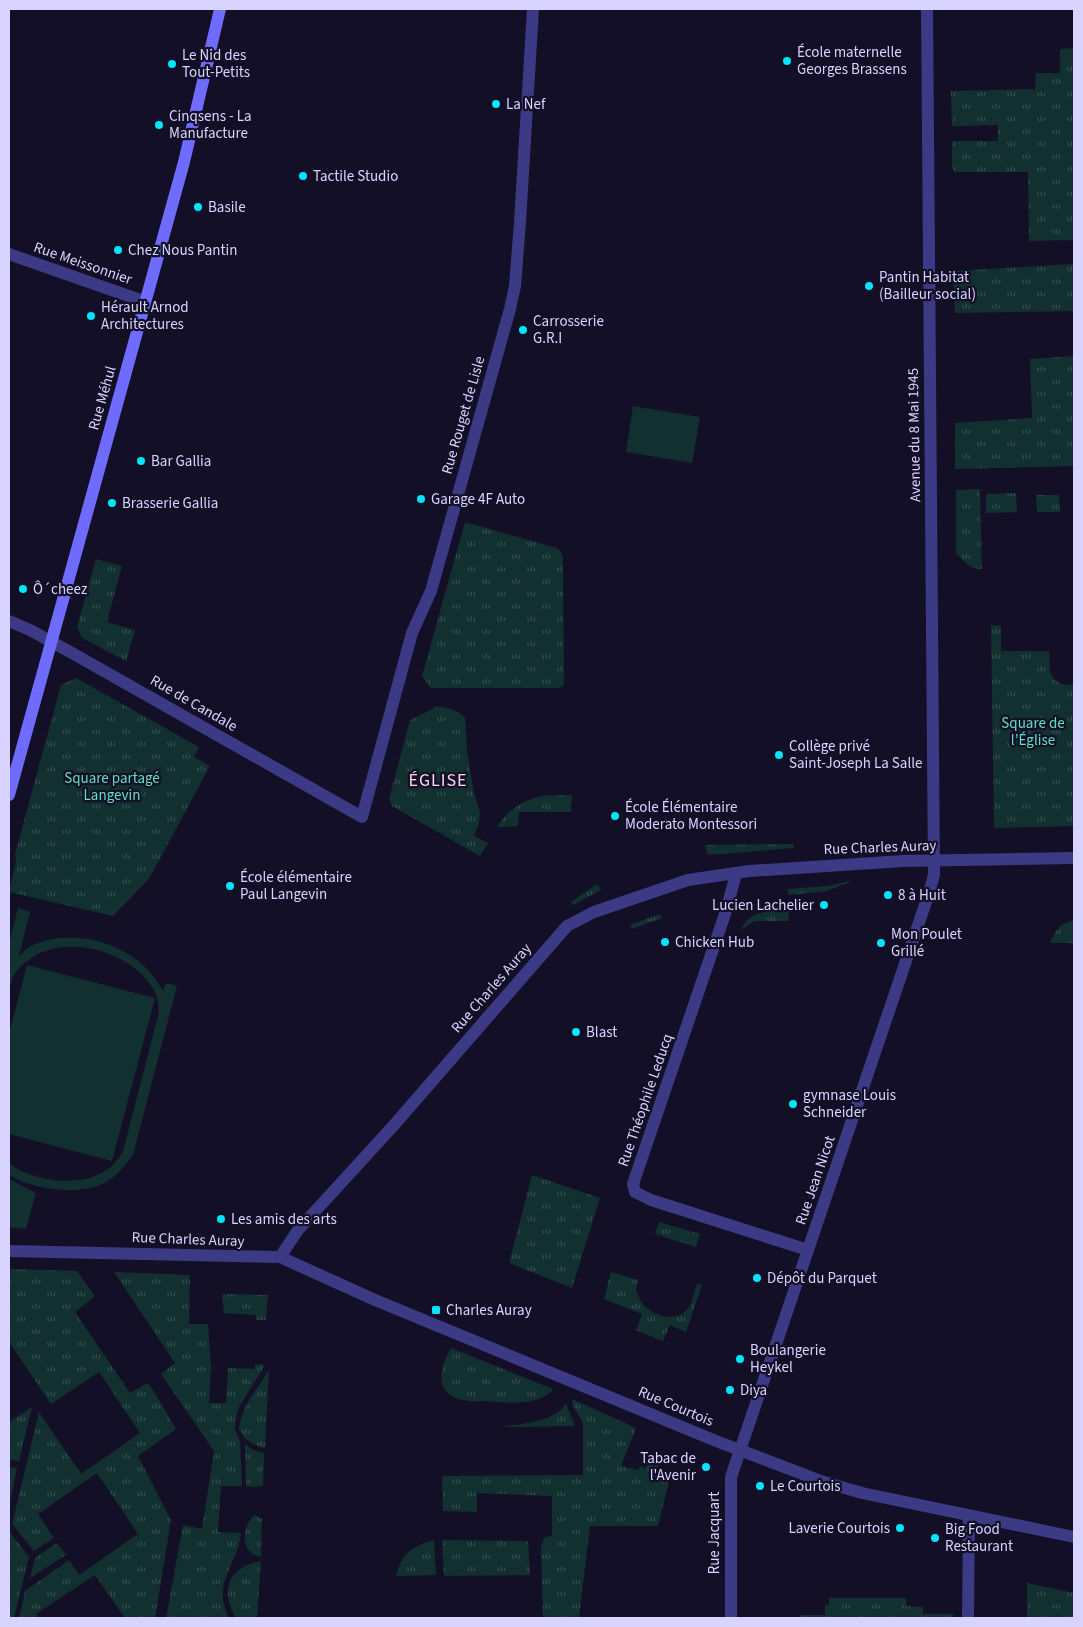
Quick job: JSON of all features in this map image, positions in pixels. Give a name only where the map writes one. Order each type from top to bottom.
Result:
[{"type":"street","name":"Rue Méhul","points":[[9,795],[184,162],[220,9]]},
{"type":"street","name":"Rue Rouget de Lisle","points":[[362,817],[412,633],[430,591],[510,309],[519,231],[533,9]]},
{"type":"street","name":"Avenue du 8 Mai 1945","points":[[927,9],[934,862]]},
{"type":"street","name":"Rue Meissonnier","points":[[9,254],[146,302]]},
{"type":"street","name":"Rue de Candale","points":[[9,621],[51,641],[362,817]]},
{"type":"street","name":"Rue Charles Auray","points":[[9,1251],[280,1257],[298,1230],[394,1125],[567,926],[594,912],[688,880],[736,874],[903,861],[934,862],[1074,858]]},
{"type":"street","name":"Rue Jean Nicot","points":[[740,1450],[929,893],[934,875],[934,862]]},
{"type":"street","name":"Rue Théophile Leducq","points":[[736,874],[726,911],[633,1184],[635,1192],[651,1200],[808,1250]]},
{"type":"street","name":"Rue Courtois","points":[[280,1257],[376,1300],[821,1482],[862,1493],[1074,1537]]},
{"type":"street","name":"Rue Jacquart","points":[[730,1618],[730,1477],[740,1450]]},
{"type":"street","points":[[968,1618],[969,1516]]},
{"type":"green space","points":[[1074,48],[1074,240],[1029,241],[1028,172],[955,172],[952,168],[952,141],[998,141],[998,125],[952,126],[951,91],[1035,89],[1036,73],[1060,73],[1060,49]]},
{"type":"green space","points":[[1074,264],[1074,311],[955,313],[953,271]]},
{"type":"green space","points":[[1074,356],[1074,466],[955,469],[955,423],[1032,418],[1030,359]]},
{"type":"green space","points":[[633,406],[700,417],[692,463],[626,452]]},
{"type":"green space","points":[[980,489],[982,569],[978,569],[965,562],[956,553],[956,490]]},
{"type":"green space","points":[[1016,493],[1017,512],[986,513],[986,494]]},
{"type":"green space","points":[[1036,495],[1059,495],[1060,512],[1037,512]]},
{"type":"green space","points":[[465,522],[557,548],[561,552],[563,558],[563,686],[558,688],[431,688],[422,676]]},
{"type":"green space","points":[[96,559],[122,566],[107,622],[135,630],[126,661],[82,638],[77,627]]},
{"type":"green space","name":"Square de l’Église","points":[[991,625],[1001,626],[1001,651],[1049,651],[1052,676],[1059,683],[1074,685],[1074,826],[994,828]]},
{"type":"green space","name":"Square partagé Langevin","points":[[76,678],[199,747],[194,757],[210,766],[149,879],[113,916],[9,892],[16,861],[15,854],[61,685]]},
{"type":"green space","points":[[434,706],[455,710],[465,718],[467,751],[474,794],[480,812],[479,823],[474,836],[488,843],[480,856],[392,806],[389,799],[410,720],[433,709]]},
{"type":"green space","points":[[572,795],[571,812],[519,812],[518,826],[497,827],[509,812],[526,801],[547,796]]},
{"type":"green space","points":[[793,844],[794,848],[708,855],[705,845]]},
{"type":"green space","points":[[852,881],[827,891],[789,895],[787,889],[827,886]]},
{"type":"green space","points":[[597,884],[601,890],[573,905],[571,902]]},
{"type":"green space","points":[[788,907],[789,921],[754,921],[741,930],[744,924],[754,915]]},
{"type":"green space","points":[[18,908],[30,912],[19,956],[29,947],[49,940],[68,937],[87,939],[106,943],[123,951],[153,975],[163,991],[166,983],[177,986],[133,1155],[111,1178],[91,1188],[67,1190],[30,1184],[9,1175],[9,1163],[22,1171],[36,1176],[70,1181],[92,1177],[112,1166],[123,1151],[159,1012],[157,998],[144,976],[130,965],[114,956],[78,947],[60,947],[44,952],[29,960],[14,974],[9,992],[9,942]]},
{"type":"green space","points":[[660,914],[662,918],[632,929],[630,925]]},
{"type":"green space","points":[[1074,921],[1074,943],[1050,943],[1062,925]]},
{"type":"green space","points":[[27,965],[155,998],[112,1161],[9,1134],[9,1034]]},
{"type":"green space","points":[[532,1175],[600,1198],[572,1288],[509,1263]]},
{"type":"green space","points":[[9,1179],[36,1193],[26,1229],[9,1227]]},
{"type":"green space","points":[[659,1222],[700,1234],[696,1247],[655,1234]]},
{"type":"green space","points":[[9,1269],[77,1271],[95,1296],[75,1312],[130,1393],[147,1383],[150,1385],[176,1429],[138,1456],[171,1520],[155,1618],[125,1618],[95,1575],[36,1614],[38,1618],[19,1618],[25,1591],[69,1560],[79,1575],[138,1534],[97,1473],[38,1514],[54,1538],[34,1551],[12,1524],[39,1412],[81,1474],[140,1433],[99,1372],[51,1404],[9,1342]]},
{"type":"green space","points":[[114,1272],[190,1275],[189,1324],[208,1324],[211,1367],[209,1403],[226,1403],[228,1368],[255,1369],[255,1364],[265,1365],[239,1407],[235,1420],[235,1430],[240,1441],[242,1486],[221,1486],[218,1532],[241,1533],[239,1545],[224,1585],[224,1605],[229,1618],[166,1618],[183,1525],[202,1529],[214,1451],[161,1374],[175,1363]]},
{"type":"green space","points":[[611,1272],[638,1280],[636,1290],[643,1304],[656,1314],[668,1317],[685,1312],[690,1305],[697,1284],[702,1285],[686,1332],[670,1325],[663,1341],[636,1330],[642,1314],[604,1299]]},
{"type":"green space","points":[[222,1294],[268,1295],[266,1320],[256,1320],[256,1315],[224,1313]]},
{"type":"green space","points":[[451,1348],[553,1389],[532,1401],[513,1403],[469,1401],[454,1397],[443,1386],[442,1379],[444,1364]]},
{"type":"green space","points":[[269,1370],[265,1448],[250,1442],[239,1429],[246,1406]]},
{"type":"green space","points":[[572,1399],[636,1428],[621,1466],[638,1470],[640,1466],[646,1468],[648,1464],[654,1466],[657,1459],[660,1460],[658,1467],[671,1473],[658,1526],[590,1526],[579,1618],[543,1618],[541,1546],[545,1537],[552,1536],[552,1496],[477,1493],[477,1512],[443,1511],[442,1476],[583,1475],[583,1423],[573,1406]]},
{"type":"green space","points":[[566,1404],[575,1426],[501,1427],[545,1419]]},
{"type":"green space","points":[[32,1407],[19,1461],[9,1460],[9,1422]]},
{"type":"green space","points":[[245,1444],[253,1450],[264,1453],[263,1486],[246,1487]]},
{"type":"green space","points":[[9,1467],[17,1468],[9,1508]]},
{"type":"green space","points":[[254,1515],[262,1519],[261,1557],[249,1551],[245,1540],[247,1527]]},
{"type":"green space","points":[[9,1531],[29,1557],[14,1618],[9,1618]]},
{"type":"green space","points":[[434,1540],[436,1575],[396,1576],[401,1562],[409,1552],[420,1545]]},
{"type":"green space","points":[[442,1540],[528,1541],[530,1575],[444,1576]]},
{"type":"green space","points":[[57,1543],[66,1555],[30,1578],[35,1558]]},
{"type":"green space","points":[[256,1562],[261,1562],[257,1618],[236,1618],[229,1600],[229,1584],[238,1571]]},
{"type":"green space","points":[[1027,1583],[1074,1593],[1074,1618],[1027,1618]]},
{"type":"green space","points":[[829,1598],[906,1598],[906,1606],[923,1607],[923,1614],[953,1614],[953,1618],[799,1618],[799,1615],[825,1615],[825,1605],[829,1605]]},
{"type":"place","name":"École maternelle Georges Brassens","points":[[787,61]]},
{"type":"place","name":"Le Nid des Tout-Petits","points":[[172,64]]},
{"type":"place","name":"La Nef","points":[[496,104]]},
{"type":"place","name":"Cinqsens - La Manufacture","points":[[159,125]]},
{"type":"place","name":"Tactile Studio","points":[[303,176]]},
{"type":"place","name":"Basile","points":[[198,207]]},
{"type":"place","name":"Chez Nous Pantin","points":[[118,250]]},
{"type":"place","name":"Pantin Habitat (Bailleur social)","points":[[869,286]]},
{"type":"place","name":"Hérault Arnod Architectures","points":[[91,316]]},
{"type":"place","name":"Carrosserie G.R.I","points":[[523,330]]},
{"type":"place","name":"Bar Gallia","points":[[141,461]]},
{"type":"place","name":"Garage 4F Auto","points":[[421,499]]},
{"type":"place","name":"Brasserie Gallia","points":[[112,503]]},
{"type":"place","name":"Ô´cheez","points":[[23,589]]},
{"type":"place","name":"Collège privé Saint-Joseph La Salle","points":[[779,755]]},
{"type":"place","name":"École Élémentaire Moderato Montessori","points":[[615,816]]},
{"type":"place","name":"École élémentaire Paul Langevin","points":[[230,886]]},
{"type":"place","name":"8 à Huit","points":[[888,895]]},
{"type":"place","name":"Lucien Lachelier","points":[[824,905]]},
{"type":"place","name":"Chicken Hub","points":[[665,942]]},
{"type":"place","name":"Mon Poulet Grillé","points":[[881,943]]},
{"type":"place","name":"Blast","points":[[576,1032]]},
{"type":"place","name":"gymnase Louis Schneider","points":[[793,1104]]},
{"type":"place","name":"Les amis des arts","points":[[221,1219]]},
{"type":"place","name":"Dépôt du Parquet","points":[[757,1278]]},
{"type":"place","name":"Charles Auray","points":[[436,1310]]},
{"type":"place","name":"Boulangerie Heykel","points":[[740,1359]]},
{"type":"place","name":"Diya","points":[[730,1390]]},
{"type":"place","name":"Tabac de l'Avenir","points":[[706,1467]]},
{"type":"place","name":"Le Courtois","points":[[760,1486]]},
{"type":"place","name":"Laverie Courtois","points":[[900,1528]]},
{"type":"place","name":"Big Food Restaurant","points":[[935,1538]]},
{"type":"district","name":"ÉGLISE","points":[[438,780]]}]
